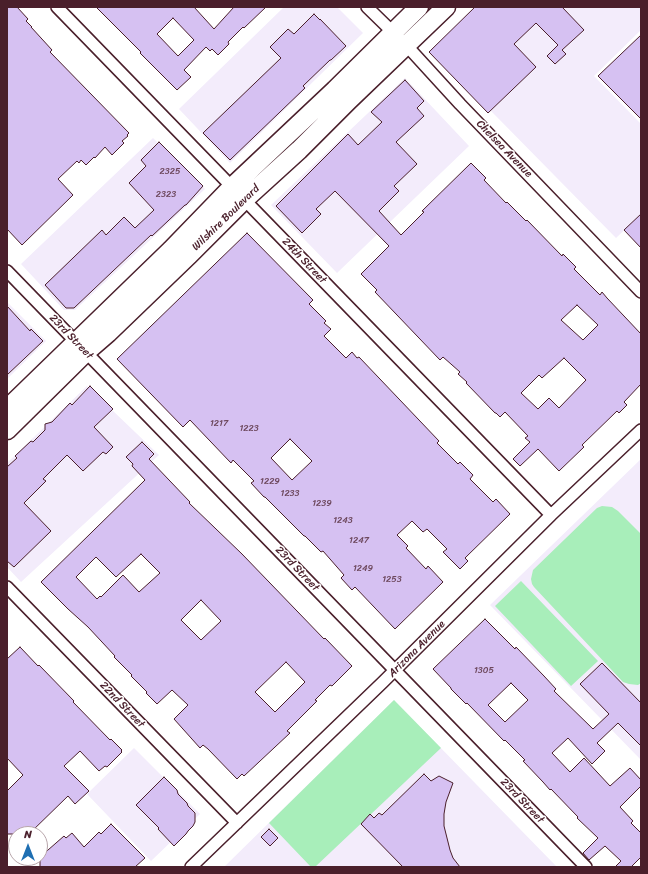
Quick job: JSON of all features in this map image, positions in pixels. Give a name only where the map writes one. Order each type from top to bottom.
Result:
[{"type":"main road","name":"Wilshire Boulevard","points":[[7,409],[81,347],[108,333],[164,279],[238,194],[335,90],[419,7]]},
{"type":"main road","name":"Wilshire Boulevard","points":[[238,194],[298,150],[446,7]]},
{"type":"main road","name":"Wilshire Boulevard","points":[[7,430],[81,347]]},
{"type":"street","name":"24th Street","points":[[57,7],[551,515]]},
{"type":"street","name":"Chelsea Avenue","points":[[367,7],[407,46],[460,104],[641,292]]},
{"type":"street","name":"23rd Street","points":[[7,271],[586,867]]},
{"type":"street","name":"Arizona Avenue","points":[[191,867],[395,670],[551,515],[641,430]]},
{"type":"street","name":"22nd Street","points":[[7,587],[237,823]]},
{"type":"shaded area","points":[[284,7],[337,7],[363,33],[230,163],[179,109]]},
{"type":"shaded area","points":[[475,7],[641,7],[641,30],[594,76],[641,124],[641,214],[616,238],[431,50]]},
{"type":"shaded area","points":[[405,78],[469,146],[337,273],[271,205]]},
{"type":"shaded area","points":[[153,138],[205,189],[75,310],[64,310],[21,264]]},
{"type":"shaded area","points":[[7,302],[46,341],[7,379]]},
{"type":"shaded area","points":[[87,386],[159,455],[21,582],[7,567],[7,463]]},
{"type":"shaded area","points":[[641,459],[641,760],[490,605]]},
{"type":"shaded area","points":[[394,700],[557,867],[224,867]]},
{"type":"shaded area","points":[[134,748],[200,814],[151,861],[87,794]]},
{"type":"green space","points":[[602,506],[612,507],[618,511],[641,534],[641,683],[638,685],[623,682],[532,584],[531,579],[533,570],[597,508]]},
{"type":"green space","points":[[521,581],[598,661],[571,686],[495,606]]},
{"type":"green space","points":[[394,700],[441,748],[315,867],[311,867],[269,823]]},
{"type":"building","points":[[7,7],[17,7],[28,19],[26,21],[52,50],[50,52],[129,133],[127,135],[128,136],[122,141],[124,143],[112,155],[105,147],[86,165],[81,160],[79,163],[77,161],[58,179],[73,195],[22,245],[7,229]]},
{"type":"building","points":[[96,7],[194,7],[214,29],[234,7],[266,7],[228,42],[229,44],[218,55],[212,49],[210,51],[206,47],[184,70],[191,77],[177,90],[140,53],[141,52]],"holes":[[[173,18],[194,40],[178,56],[157,34]]]},
{"type":"building","points":[[475,7],[562,7],[584,30],[562,50],[566,54],[555,64],[547,56],[558,45],[536,23],[514,44],[536,67],[488,113],[429,52]]},
{"type":"building","points":[[314,14],[346,46],[303,86],[305,88],[230,160],[203,133],[281,58],[270,47],[288,29],[294,34]]},
{"type":"building","points":[[641,35],[641,119],[598,76]]},
{"type":"building","points":[[405,80],[424,101],[417,108],[424,116],[396,142],[417,164],[394,186],[399,191],[379,211],[401,235],[424,212],[422,211],[471,163],[486,178],[484,180],[506,203],[507,202],[526,221],[527,220],[562,256],[563,254],[576,267],[574,269],[600,295],[602,292],[641,334],[641,384],[624,402],[627,405],[619,413],[617,411],[582,445],[584,447],[559,471],[538,449],[520,466],[513,459],[530,442],[525,438],[528,436],[505,412],[500,417],[495,413],[458,374],[460,372],[443,357],[440,360],[375,292],[377,290],[361,274],[389,246],[335,191],[316,209],[321,214],[302,233],[276,206],[348,134],[358,145],[382,122],[371,112]],"holes":[[[577,305],[598,325],[583,340],[561,320]],[[564,358],[586,380],[559,408],[549,398],[538,409],[521,393],[539,375],[542,378]]]},
{"type":"building","points":[[159,142],[203,186],[186,205],[152,236],[151,235],[74,308],[66,308],[45,285],[102,230],[106,235],[124,217],[135,228],[154,210],[129,183],[146,166],[141,160]]},
{"type":"building","points":[[641,214],[641,248],[624,230]]},
{"type":"building","points":[[247,233],[313,300],[309,304],[326,321],[324,323],[331,329],[324,336],[346,358],[352,352],[357,358],[359,357],[439,441],[437,443],[458,464],[460,462],[473,475],[470,479],[493,502],[496,499],[510,514],[465,558],[468,561],[460,569],[443,552],[447,549],[427,529],[423,532],[412,521],[397,535],[408,546],[406,548],[426,569],[428,566],[443,582],[395,629],[355,587],[352,590],[341,578],[344,575],[323,551],[321,552],[264,497],[251,483],[254,481],[233,460],[231,463],[190,420],[183,427],[117,359]],"holes":[[[290,439],[312,461],[292,480],[271,458]]]},
{"type":"building","points":[[7,306],[30,331],[31,329],[43,341],[7,375]]},
{"type":"building","points":[[90,386],[113,409],[94,427],[113,447],[106,454],[103,452],[83,471],[67,455],[43,479],[46,481],[24,503],[51,531],[14,567],[7,561],[7,467],[17,458],[15,456],[31,441],[33,442],[45,430],[45,424],[52,422],[70,403],[72,405]]},
{"type":"building","points":[[142,442],[154,454],[149,459],[190,502],[189,503],[242,554],[352,666],[315,700],[317,701],[287,731],[290,733],[244,776],[242,774],[237,779],[208,749],[203,745],[200,748],[174,719],[188,705],[172,690],[157,704],[88,627],[41,582],[145,480],[126,457]],"holes":[[[141,554],[160,573],[139,592],[123,575],[101,597],[100,596],[97,599],[76,577],[96,557],[116,577]],[[201,600],[221,621],[201,640],[181,620]],[[286,662],[305,682],[275,712],[255,692]]]},
{"type":"building","points":[[485,619],[515,649],[516,647],[556,689],[554,691],[593,729],[609,714],[580,684],[602,663],[641,703],[641,746],[618,723],[597,743],[605,751],[592,764],[568,738],[552,753],[570,772],[584,758],[610,786],[630,768],[641,780],[641,786],[620,807],[633,821],[631,823],[641,833],[641,857],[631,867],[615,867],[621,861],[605,846],[589,860],[583,853],[598,838],[577,818],[578,817],[551,789],[550,790],[523,761],[525,760],[467,703],[466,704],[433,669]],"holes":[[[511,683],[528,700],[505,722],[488,705]]]},
{"type":"building","points":[[20,647],[74,701],[73,702],[110,740],[111,739],[122,750],[122,752],[107,767],[105,766],[99,771],[80,751],[64,766],[89,791],[75,804],[68,796],[37,826],[8,826],[8,834],[7,791],[23,775],[7,758],[7,659]]},
{"type":"building","points":[[424,774],[431,781],[439,776],[453,783],[446,802],[444,826],[453,858],[460,867],[403,867],[361,824],[370,814],[374,818],[379,813],[382,815]]},
{"type":"building","points":[[164,777],[177,790],[178,794],[195,813],[195,822],[193,826],[174,846],[158,829],[159,828],[136,805]]},
{"type":"building","points":[[111,824],[145,858],[135,867],[40,867],[48,866],[48,850],[64,836],[66,838],[72,833],[84,847],[99,832],[101,834]]},
{"type":"building","points":[[269,829],[278,838],[270,846],[261,837]]}]
